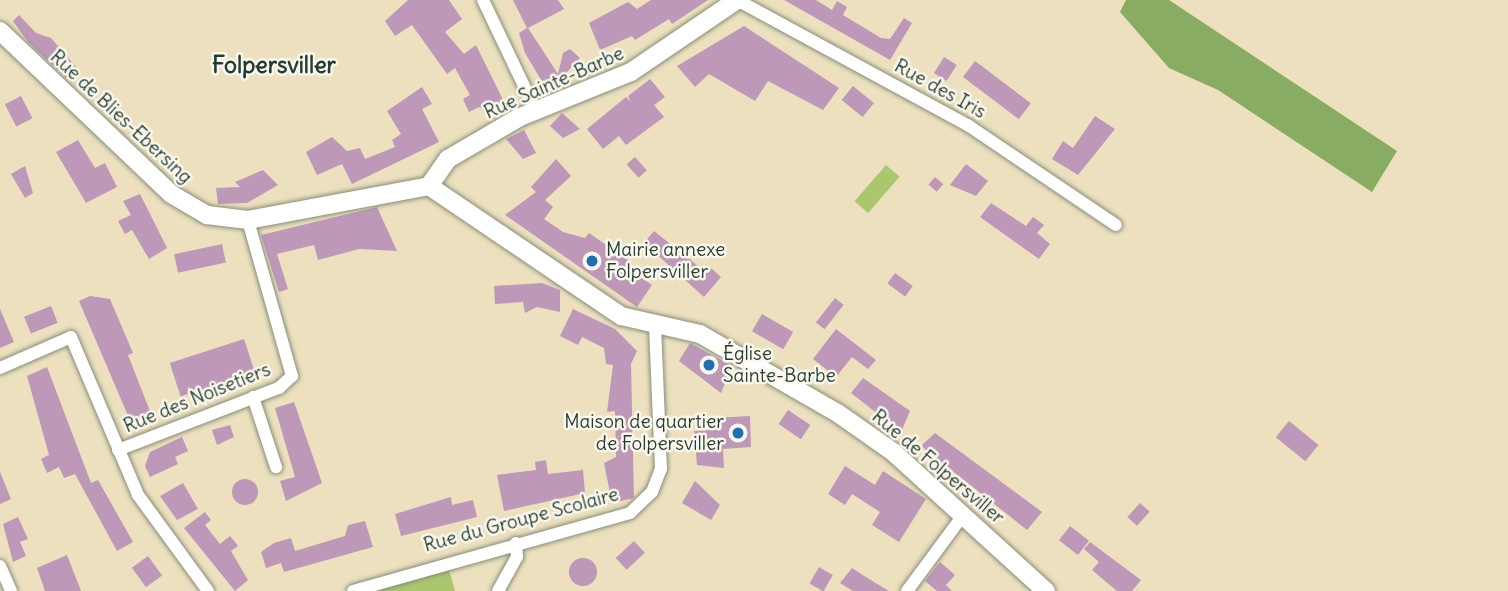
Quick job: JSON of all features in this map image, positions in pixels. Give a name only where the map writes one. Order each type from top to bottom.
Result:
[{"type":"street","points":[[483,0],[536,111]]},
{"type":"street","name":"Rue Sainte-Barbe","points":[[429,186],[448,159],[536,111],[631,72],[737,0]]},
{"type":"street","name":"Rue des Iris","points":[[737,0],[969,126],[1116,225]]},
{"type":"street","name":"Rue de Blies-Ebersing","points":[[2,36],[182,204],[220,220],[248,220],[429,186]]},
{"type":"street","name":"Rue de Folpersviller","points":[[429,186],[621,316],[700,334],[777,375],[893,452],[1046,591]]},
{"type":"street","name":"Rue des Noisetiers","points":[[208,591],[138,495],[118,450],[253,397],[292,376],[248,220]]},
{"type":"street","name":"Rue du Groupe Scolaire","points":[[353,591],[630,513],[652,492],[661,469],[655,324]]},
{"type":"street","points":[[0,368],[71,337],[118,450]]},
{"type":"street","points":[[253,397],[276,467]]},
{"type":"street","points":[[907,591],[964,514]]},
{"type":"street","points":[[498,591],[517,557],[516,543]]},
{"type":"street","points":[[0,566],[11,591]]},
{"type":"green space","points":[[1126,0],[1169,0],[1397,151],[1372,192],[1218,90],[1169,68],[1120,12]]},
{"type":"green space","points":[[886,165],[900,177],[868,213],[855,201]]},
{"type":"green space","points":[[448,566],[455,591],[367,591]]},
{"type":"building","points":[[408,0],[449,0],[462,19],[445,32],[464,54],[476,45],[507,108],[490,116],[479,107],[469,112],[463,99],[470,95],[455,68],[447,74],[412,25],[395,36],[385,21]]},
{"type":"building","points":[[513,0],[558,0],[564,9],[528,28],[558,74],[563,53],[570,49],[580,58],[555,85],[546,88],[525,53],[519,33],[527,28]]},
{"type":"building","points":[[651,0],[708,0],[672,24],[669,19],[635,40],[632,36],[600,50],[589,23],[628,2],[637,9]]},
{"type":"building","points":[[784,0],[816,0],[832,10],[837,1],[847,7],[843,15],[881,38],[890,39],[904,18],[912,23],[890,60]]},
{"type":"building","points":[[19,15],[36,33],[51,38],[77,68],[66,78],[28,42],[13,21]]},
{"type":"building","points":[[744,26],[839,88],[823,110],[768,81],[755,101],[709,74],[695,87],[677,66]]},
{"type":"building","points":[[944,57],[957,65],[947,81],[934,73]]},
{"type":"building","points":[[975,61],[1031,103],[1019,119],[963,77]]},
{"type":"building","points":[[650,79],[665,97],[654,105],[664,117],[626,145],[619,136],[603,149],[587,129],[626,97],[631,102],[628,96]]},
{"type":"building","points":[[853,86],[874,103],[863,117],[842,100]]},
{"type":"building","points":[[422,87],[432,104],[422,109],[439,142],[352,184],[342,164],[317,175],[306,152],[332,137],[347,151],[360,148],[365,159],[395,147],[392,140],[401,134],[387,111]]},
{"type":"building","points":[[21,96],[32,118],[16,126],[5,104]]},
{"type":"building","points":[[562,113],[580,129],[563,138],[550,126]]},
{"type":"building","points":[[1095,116],[1115,129],[1078,175],[1052,159],[1063,141],[1073,148]]},
{"type":"building","points":[[524,130],[536,153],[523,159],[506,139]]},
{"type":"building","points":[[78,140],[95,168],[105,163],[117,187],[86,203],[56,152]]},
{"type":"building","points":[[635,157],[647,171],[639,178],[627,164]]},
{"type":"building","points":[[556,159],[571,176],[545,200],[553,207],[544,219],[563,232],[585,238],[589,233],[632,263],[628,269],[652,285],[637,307],[505,215],[536,192],[531,187]]},
{"type":"building","points":[[966,164],[988,181],[976,196],[950,185]]},
{"type":"building","points":[[25,166],[33,193],[25,198],[11,174]]},
{"type":"building","points":[[263,170],[278,185],[247,203],[218,204],[216,188],[240,187],[235,182]]},
{"type":"building","points":[[935,177],[943,184],[937,192],[928,185]]},
{"type":"building","points":[[140,194],[167,248],[149,259],[132,230],[125,234],[118,221],[131,215],[123,201]]},
{"type":"building","points":[[991,203],[1026,226],[1033,217],[1044,225],[1037,233],[1050,244],[1039,259],[980,217]]},
{"type":"building","points":[[377,207],[397,251],[359,249],[318,260],[314,245],[277,254],[288,289],[279,292],[261,235]]},
{"type":"building","points":[[654,231],[707,273],[711,268],[721,277],[704,297],[644,243]]},
{"type":"building","points":[[222,244],[226,263],[178,273],[174,254]]},
{"type":"building","points":[[895,273],[913,286],[905,296],[887,284]]},
{"type":"building","points":[[542,283],[560,290],[560,312],[537,307],[525,313],[523,302],[495,304],[494,286]]},
{"type":"building","points":[[90,296],[110,299],[133,353],[128,355],[150,411],[132,425],[79,301]]},
{"type":"building","points":[[835,298],[844,305],[825,329],[816,322]]},
{"type":"building","points":[[51,306],[58,323],[31,334],[24,317]]},
{"type":"building","points":[[0,309],[14,342],[0,348]]},
{"type":"building","points":[[573,309],[615,329],[637,351],[631,364],[634,498],[612,503],[604,463],[616,457],[615,411],[607,412],[613,365],[606,364],[604,348],[582,337],[578,345],[560,336]]},
{"type":"building","points":[[762,314],[793,332],[783,349],[752,331]]},
{"type":"building","points":[[836,329],[876,360],[868,369],[852,357],[836,377],[813,359]]},
{"type":"building","points":[[244,339],[255,372],[181,396],[170,363]]},
{"type":"building","name":"Église Sainte-Barbe","points":[[690,343],[732,366],[721,393],[679,361]]},
{"type":"building","points":[[47,367],[91,483],[98,480],[133,542],[117,551],[75,474],[64,478],[59,467],[47,473],[41,459],[49,455],[27,376]]},
{"type":"building","points":[[863,378],[910,411],[901,432],[851,393]]},
{"type":"building","points":[[294,402],[322,483],[286,501],[280,481],[295,477],[275,408]]},
{"type":"building","points":[[788,410],[810,425],[801,439],[778,424]]},
{"type":"building","points":[[750,416],[751,447],[723,449],[724,468],[697,465],[694,431],[711,430],[714,418]]},
{"type":"building","points":[[1289,421],[1319,445],[1305,461],[1276,437]]},
{"type":"building","points":[[230,425],[234,437],[217,445],[212,430]]},
{"type":"building","points":[[935,433],[1042,512],[1027,530],[921,446]]},
{"type":"building","points":[[182,437],[188,451],[175,457],[178,464],[150,477],[145,466],[150,452]]},
{"type":"building","points":[[546,460],[548,474],[583,470],[585,493],[504,511],[497,475],[536,470],[535,462]]},
{"type":"building","points":[[845,466],[875,485],[883,471],[926,499],[899,542],[872,525],[880,512],[852,494],[845,505],[828,494]]},
{"type":"building","points":[[0,472],[11,499],[0,504]]},
{"type":"building","points":[[245,479],[254,483],[258,492],[254,501],[245,505],[236,501],[232,492],[236,483]]},
{"type":"building","points":[[695,481],[720,505],[711,520],[682,503]]},
{"type":"building","points":[[183,483],[198,509],[177,520],[160,496]]},
{"type":"building","points":[[451,497],[452,505],[473,500],[477,517],[401,536],[395,514]]},
{"type":"building","points":[[1140,503],[1150,512],[1137,526],[1127,517]]},
{"type":"building","points":[[205,512],[211,520],[205,525],[220,544],[230,536],[238,546],[231,551],[248,580],[235,591],[184,528]]},
{"type":"building","points":[[18,517],[28,539],[20,542],[26,556],[13,562],[3,524]]},
{"type":"building","points":[[365,521],[373,547],[284,572],[281,563],[266,568],[261,552],[274,543],[291,538],[295,551],[345,536],[348,525]]},
{"type":"building","points":[[1070,526],[1089,541],[1078,555],[1059,540]]},
{"type":"building","points":[[634,541],[645,553],[627,570],[616,558]]},
{"type":"building","points":[[1090,542],[1141,580],[1132,591],[1117,591],[1092,570],[1099,562],[1084,549]]},
{"type":"building","points":[[67,555],[81,591],[45,591],[37,568]]},
{"type":"building","points":[[148,556],[162,575],[146,587],[132,568]]},
{"type":"building","points":[[583,558],[593,562],[597,572],[593,582],[583,586],[573,582],[569,572],[573,562]]},
{"type":"building","points":[[940,562],[955,575],[946,585],[952,591],[937,591],[925,581]]},
{"type":"building","points":[[819,567],[833,575],[824,591],[810,583]]},
{"type":"building","points":[[852,568],[889,591],[853,591],[840,583]]},
{"type":"place","name":"Mairie annexe Folpersviller","points":[[592,261]]},
{"type":"place","name":"Église Sainte-Barbe","points":[[709,365]]},
{"type":"place","name":"Maison de quartier de Folpersviller","points":[[738,433]]},
{"type":"district","name":"Folpersviller","points":[[274,65]]}]
